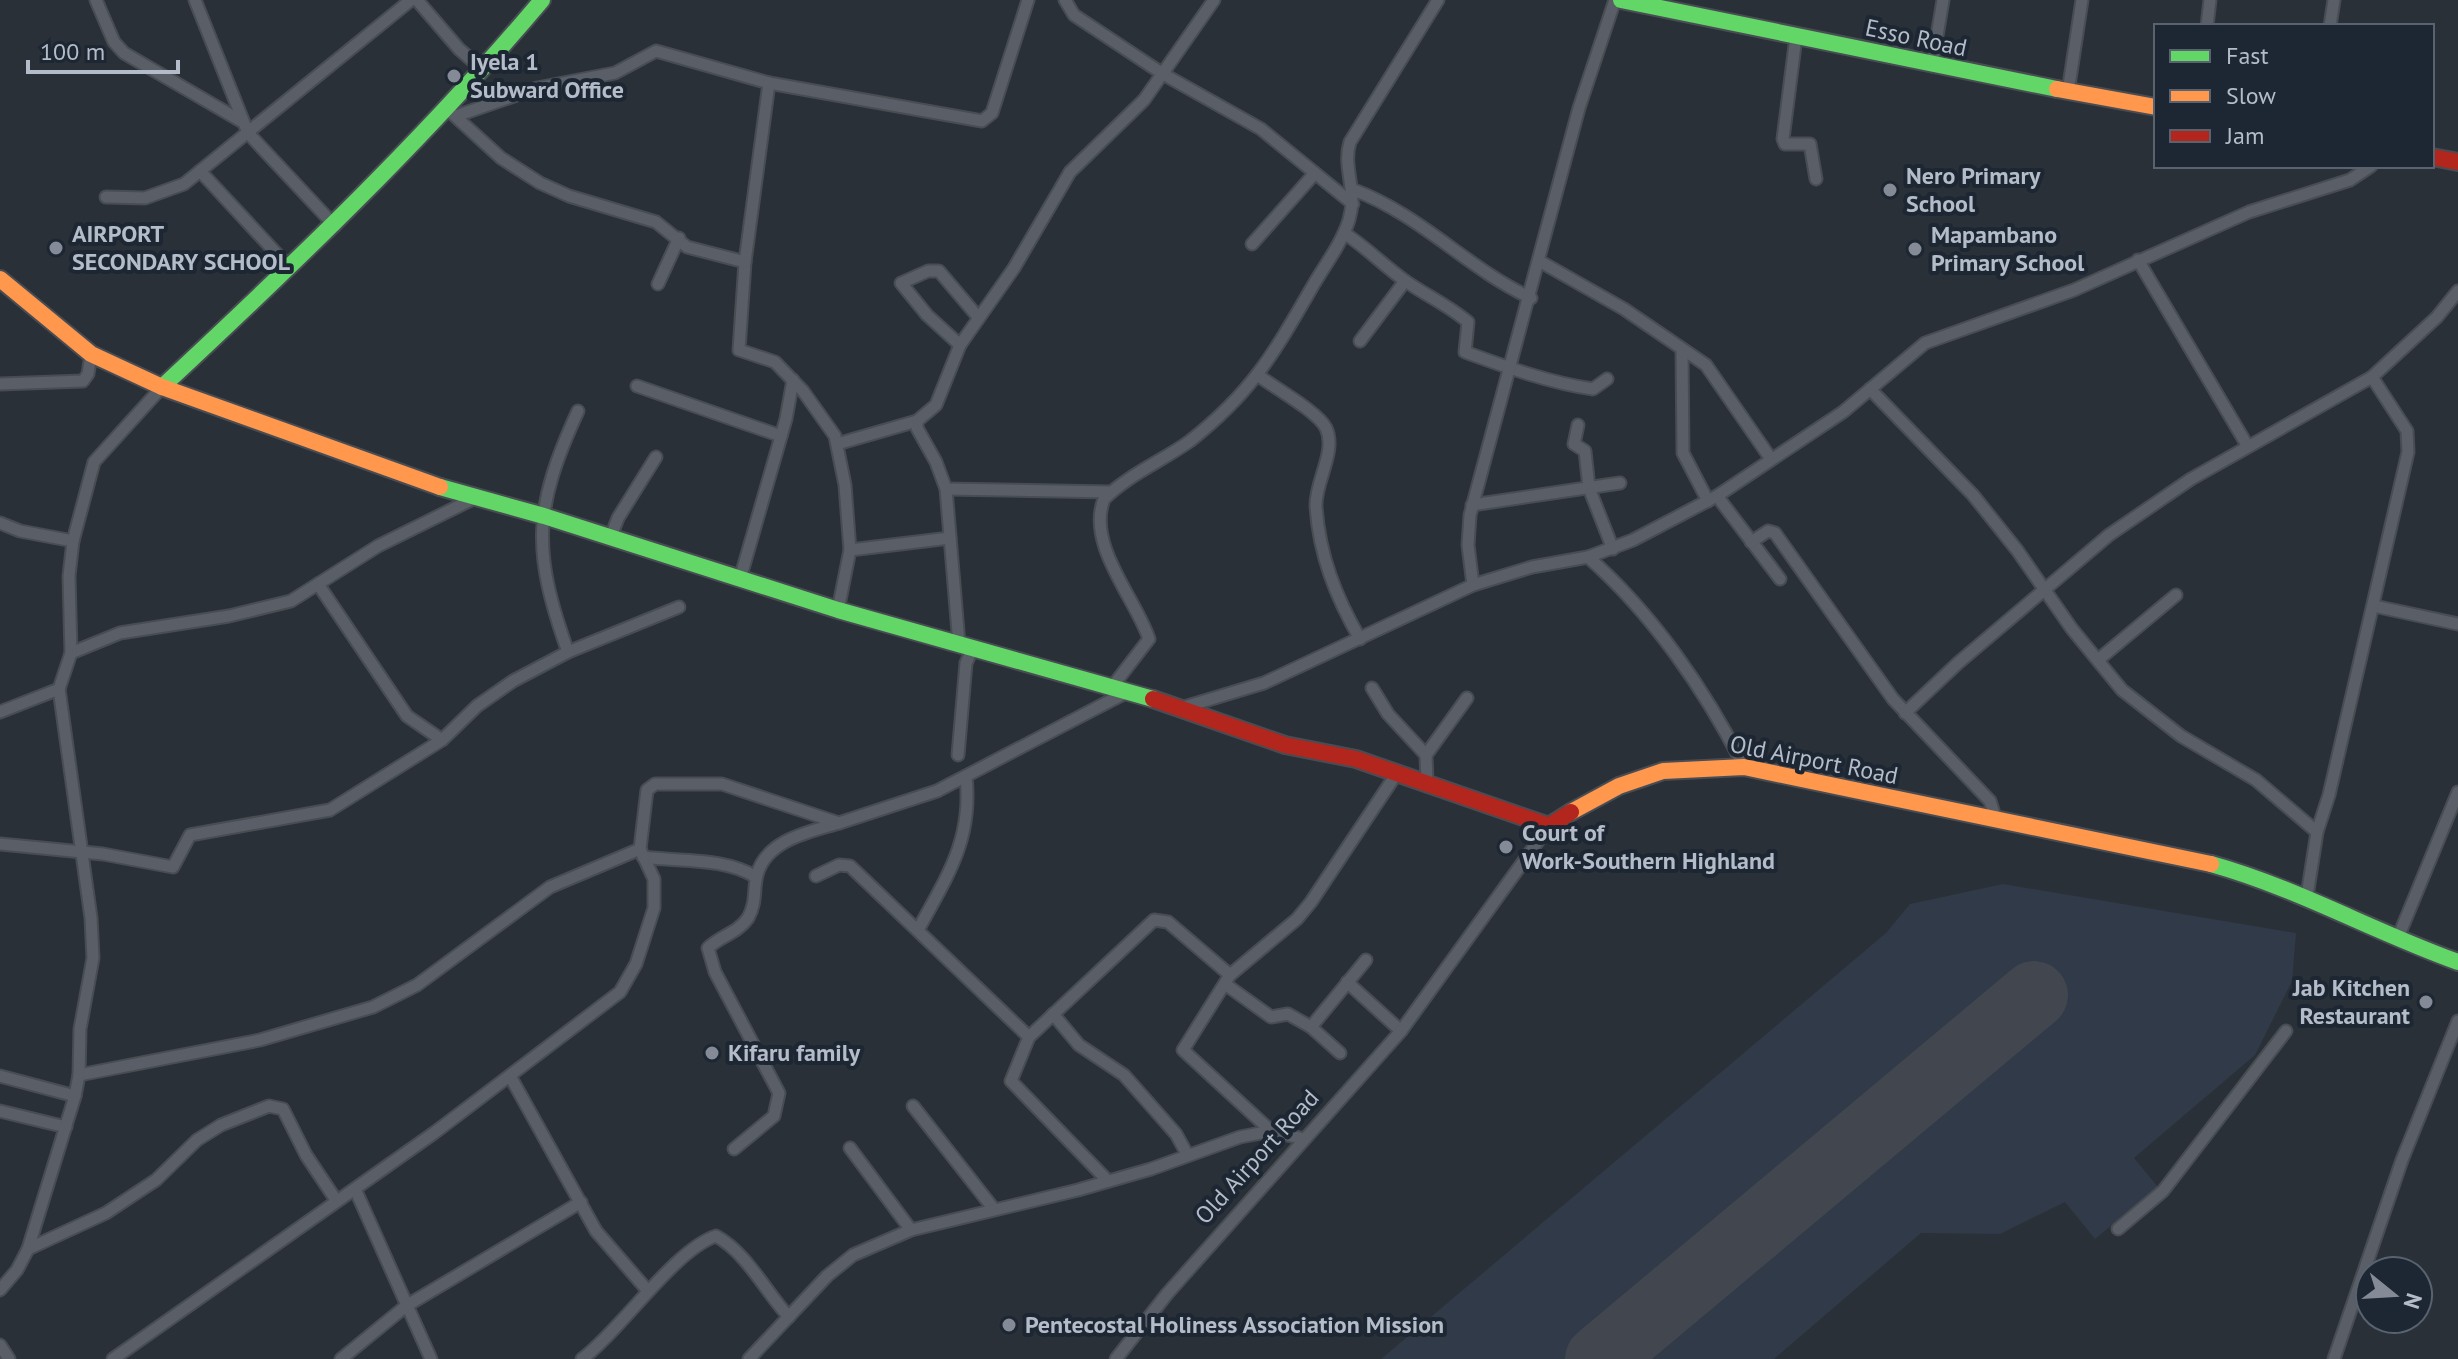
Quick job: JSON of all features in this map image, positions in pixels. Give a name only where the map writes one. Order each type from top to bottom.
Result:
[{"type":"street","points":[[96,0],[114,42],[124,53],[242,121]]},
{"type":"street","points":[[195,0],[248,133],[335,226]]},
{"type":"street","points":[[106,197],[145,198],[165,193],[200,171],[414,0],[483,70]]},
{"type":"street","points":[[0,1290],[17,1270],[28,1249],[75,1096],[79,1075],[79,1037],[93,958],[59,689],[71,653],[69,576],[73,541],[94,462],[162,387],[335,226],[450,112],[542,0]]},
{"type":"street","points":[[450,112],[537,88],[615,73],[656,51],[769,83],[982,121],[992,113],[1028,0]]},
{"type":"street","points":[[1065,0],[1074,15],[1163,74],[1261,129],[1353,204]]},
{"type":"street","points":[[837,444],[917,421],[936,405],[960,345],[1014,268],[1070,172],[1126,120],[1163,74],[1214,0]]},
{"type":"street","points":[[734,1149],[774,1116],[779,1093],[715,972],[708,948],[747,920],[758,892],[756,877],[765,857],[775,848],[797,836],[937,791],[1120,689],[1149,639],[1118,582],[1108,556],[1101,509],[1111,492],[1193,438],[1238,400],[1282,344],[1344,233],[1354,190],[1347,159],[1350,142],[1438,0]]},
{"type":"street","points":[[1473,585],[1468,545],[1472,505],[1541,262],[1579,108],[1615,0]]},
{"type":"street","name":"Esso Road","points":[[1621,0],[1932,66],[2154,107]]},
{"type":"street","points":[[1932,66],[1943,0]]},
{"type":"street","points":[[2068,92],[2082,0]]},
{"type":"street","points":[[2207,24],[2210,0]]},
{"type":"street","points":[[2330,24],[2334,0]]},
{"type":"street","points":[[1796,37],[1783,139],[1785,144],[1810,144],[1816,179]]},
{"type":"street","points":[[769,83],[745,262],[739,350],[775,362],[831,427],[845,485],[850,550],[838,610]]},
{"type":"street","points":[[450,112],[501,158],[540,183],[569,196],[656,222],[696,251],[745,262]]},
{"type":"street","points":[[2434,157],[2458,162]]},
{"type":"street","points":[[1177,709],[1264,683],[1473,585],[1532,567],[1613,549],[1712,498],[1843,412],[1925,343],[2074,290],[2249,212],[2350,180],[2368,168]]},
{"type":"street","points":[[200,171],[290,268]]},
{"type":"street","points":[[1252,244],[1315,173]]},
{"type":"street","points":[[1354,190],[1406,217],[1456,249],[1488,276],[1531,298]]},
{"type":"street","points":[[1344,233],[1405,281],[1443,302],[1468,322],[1465,352],[1510,368],[1593,389],[1607,379]]},
{"type":"street","points":[[658,284],[679,238]]},
{"type":"street","points":[[2138,260],[2247,445]]},
{"type":"street","points":[[1541,262],[1624,309],[1706,365],[1717,376],[1771,459]]},
{"type":"street","points":[[960,345],[927,315],[901,283],[928,271],[939,271],[978,317]]},
{"type":"street","points":[[0,279],[91,354],[162,387],[473,499],[544,516],[838,610],[1120,689],[1285,745],[1356,759],[1549,826]]},
{"type":"street","points":[[1360,341],[1405,281]]},
{"type":"street","points":[[1905,713],[2044,590],[2148,506],[2247,445],[2372,377],[2437,317],[2458,291]]},
{"type":"street","points":[[1682,350],[1683,453],[1712,498],[1780,579]]},
{"type":"street","points":[[0,384],[83,381],[88,374],[91,354]]},
{"type":"street","points":[[1259,376],[1319,420],[1328,432],[1328,451],[1316,492],[1317,513],[1332,585],[1360,639]]},
{"type":"street","points":[[2307,896],[2317,832],[2374,606],[2409,440],[2402,421],[2372,377]]},
{"type":"street","points":[[740,579],[781,436],[793,380]]},
{"type":"street","points":[[637,386],[781,436]]},
{"type":"street","points":[[1870,389],[1973,495],[2122,690],[2162,722],[2256,780],[2317,832]]},
{"type":"street","points":[[568,652],[554,613],[542,555],[548,482],[578,411]]},
{"type":"street","points":[[917,421],[917,428],[936,462],[946,489],[966,646],[958,755]]},
{"type":"street","points":[[1578,425],[1574,444],[1585,451],[1589,488],[1613,549]]},
{"type":"street","points":[[610,539],[618,518],[656,457]]},
{"type":"street","points":[[1472,505],[1620,483]]},
{"type":"street","points":[[946,489],[1111,492]]},
{"type":"street","points":[[71,653],[120,633],[274,606],[318,584],[378,546],[473,499]]},
{"type":"street","points":[[0,523],[20,531],[73,541]]},
{"type":"street","points":[[1751,542],[1768,531],[1775,533],[1905,713],[1990,801],[1996,820]]},
{"type":"street","points":[[850,550],[950,538]]},
{"type":"street","points":[[1588,557],[1636,608],[1706,698],[1744,767]]},
{"type":"street","points":[[318,584],[407,716],[442,740]]},
{"type":"street","points":[[2098,660],[2176,595]]},
{"type":"street","points":[[2374,606],[2458,624]]},
{"type":"street","points":[[0,844],[82,852],[173,867],[190,835],[330,810],[442,740],[490,697],[568,652],[679,607]]},
{"type":"street","points":[[1372,688],[1388,714],[1426,755]]},
{"type":"street","points":[[0,712],[59,689]]},
{"type":"street","points":[[1427,782],[1426,755],[1467,698]]},
{"type":"street","name":"Old Airport Road","points":[[1116,1359],[1167,1294],[1401,1031],[1549,826],[1605,790],[1634,778],[1696,764],[1744,767],[2214,865],[2307,896],[2397,940],[2458,962]]},
{"type":"street","points":[[1271,1131],[1183,1050],[1228,979],[1297,919],[1311,902],[1397,773]]},
{"type":"street","points":[[918,930],[943,890],[960,847],[967,821],[966,777]]},
{"type":"street","points":[[113,1359],[355,1189],[620,992],[636,964],[654,908],[654,879],[642,853],[647,790],[655,784],[722,784],[839,823]]},
{"type":"street","points":[[2397,940],[2458,792]]},
{"type":"street","points":[[79,1075],[260,1040],[373,1007],[428,977],[550,887],[642,853],[742,869],[756,877]]},
{"type":"street","points":[[816,876],[839,865],[850,866],[1029,1037]]},
{"type":"street","points":[[1108,1181],[1011,1081],[1029,1037],[1154,920],[1168,922],[1271,1017],[1277,1019],[1288,1014],[1311,1027],[1340,1053]]},
{"type":"street","points":[[1311,1027],[1366,960]]},
{"type":"street","points":[[1347,982],[1401,1031]]},
{"type":"street","points":[[1053,1014],[1079,1045],[1124,1075],[1176,1134],[1187,1154]]},
{"type":"street","points":[[2334,1359],[2397,1174],[2458,1021]]},
{"type":"street","points":[[2118,1229],[2163,1191],[2286,1031]]},
{"type":"street","points":[[0,1076],[75,1096]]},
{"type":"street","points":[[510,1076],[596,1231],[648,1291]]},
{"type":"street","points":[[28,1249],[119,1205],[156,1180],[197,1140],[221,1125],[269,1106],[283,1109],[306,1155],[336,1200]]},
{"type":"street","points":[[913,1106],[993,1208]]},
{"type":"street","points":[[0,1111],[66,1127]]},
{"type":"street","points":[[749,1359],[827,1276],[853,1255],[911,1230],[1108,1181],[1240,1137],[1271,1131],[1304,1139]]},
{"type":"street","points":[[850,1148],[911,1230]]},
{"type":"street","points":[[355,1189],[431,1359]]},
{"type":"street","points":[[341,1359],[406,1306],[581,1202]]},
{"type":"street","points":[[591,1356],[648,1291],[703,1240],[716,1236],[743,1259],[765,1291],[789,1317]]},
{"type":"street","points":[[0,1345],[9,1359]]},
{"type":"shaded area","points":[[2003,884],[2296,933],[2292,981],[2255,1055],[2134,1158],[2158,1187],[2095,1239],[2065,1202],[2000,1234],[1921,1233],[1774,1359],[1381,1359],[1886,933],[1910,904]]},
{"type":"runway","points":[[1599,1359],[2034,995]]},
{"type":"traffic: fast","points":[[162,387],[310,247],[405,151],[542,0]]},
{"type":"traffic: fast","points":[[1621,0],[2057,89]]},
{"type":"traffic: fast","points":[[440,487],[544,516],[838,610],[1153,699]]},
{"type":"traffic: fast","points":[[2211,864],[2274,885],[2458,962]]},
{"type":"traffic: slow","points":[[2057,89],[2154,107]]},
{"type":"traffic: slow","points":[[0,279],[91,354],[162,387],[440,487]]},
{"type":"traffic: slow","points":[[1571,812],[1619,786],[1663,771],[1744,767],[2211,864]]},
{"type":"traffic: jam","points":[[2434,157],[2458,162]]},
{"type":"traffic: jam","points":[[1153,699],[1285,745],[1356,759],[1549,826],[1571,812]]},
{"type":"place","name":"Iyela 1 Subward Office","points":[[454,76]]},
{"type":"place","name":"Nero Primary School","points":[[1890,190]]},
{"type":"place","name":"AIRPORT SECONDARY SCHOOL","points":[[56,248]]},
{"type":"place","name":"Mapambano Primary School","points":[[1915,249]]},
{"type":"place","name":"Court of Work-Southern Highland","points":[[1506,847]]},
{"type":"place","name":"Jab Kitchen Restaurant","points":[[2426,1002]]},
{"type":"place","name":"Kifaru family","points":[[712,1053]]},
{"type":"place","name":"Pentecostal Holiness Association Mission","points":[[1009,1325]]}]
